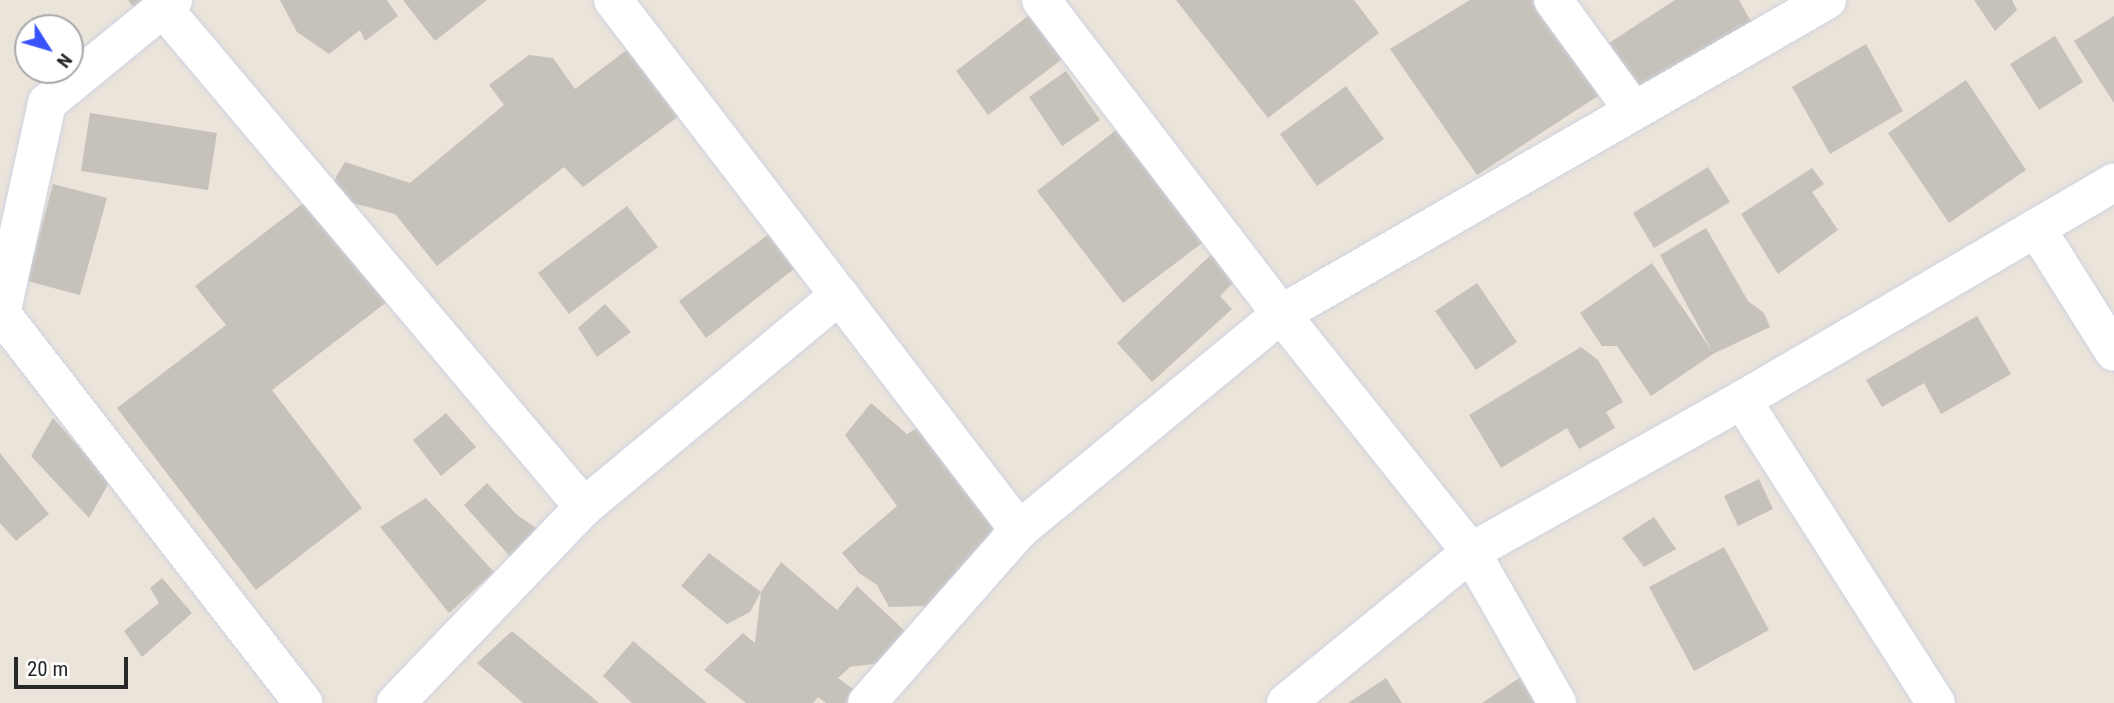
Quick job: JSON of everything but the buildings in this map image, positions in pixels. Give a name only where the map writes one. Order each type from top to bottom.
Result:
[{"type":"street","points":[[612,0],[1018,530]]},
{"type":"street","points":[[1041,0],[1281,314],[1471,552],[1557,703]]},
{"type":"street","points":[[1553,0],[1634,111]]},
{"type":"street","points":[[867,703],[1018,530],[1281,314],[1827,0]]},
{"type":"street","points":[[303,703],[0,315],[47,103],[168,4],[583,507]]},
{"type":"street","points":[[1286,703],[1471,552],[1742,400],[2114,183]]},
{"type":"street","points":[[2036,228],[2114,352]]},
{"type":"street","points":[[396,703],[583,507],[839,295]]},
{"type":"street","points":[[1742,400],[1936,703]]}]
